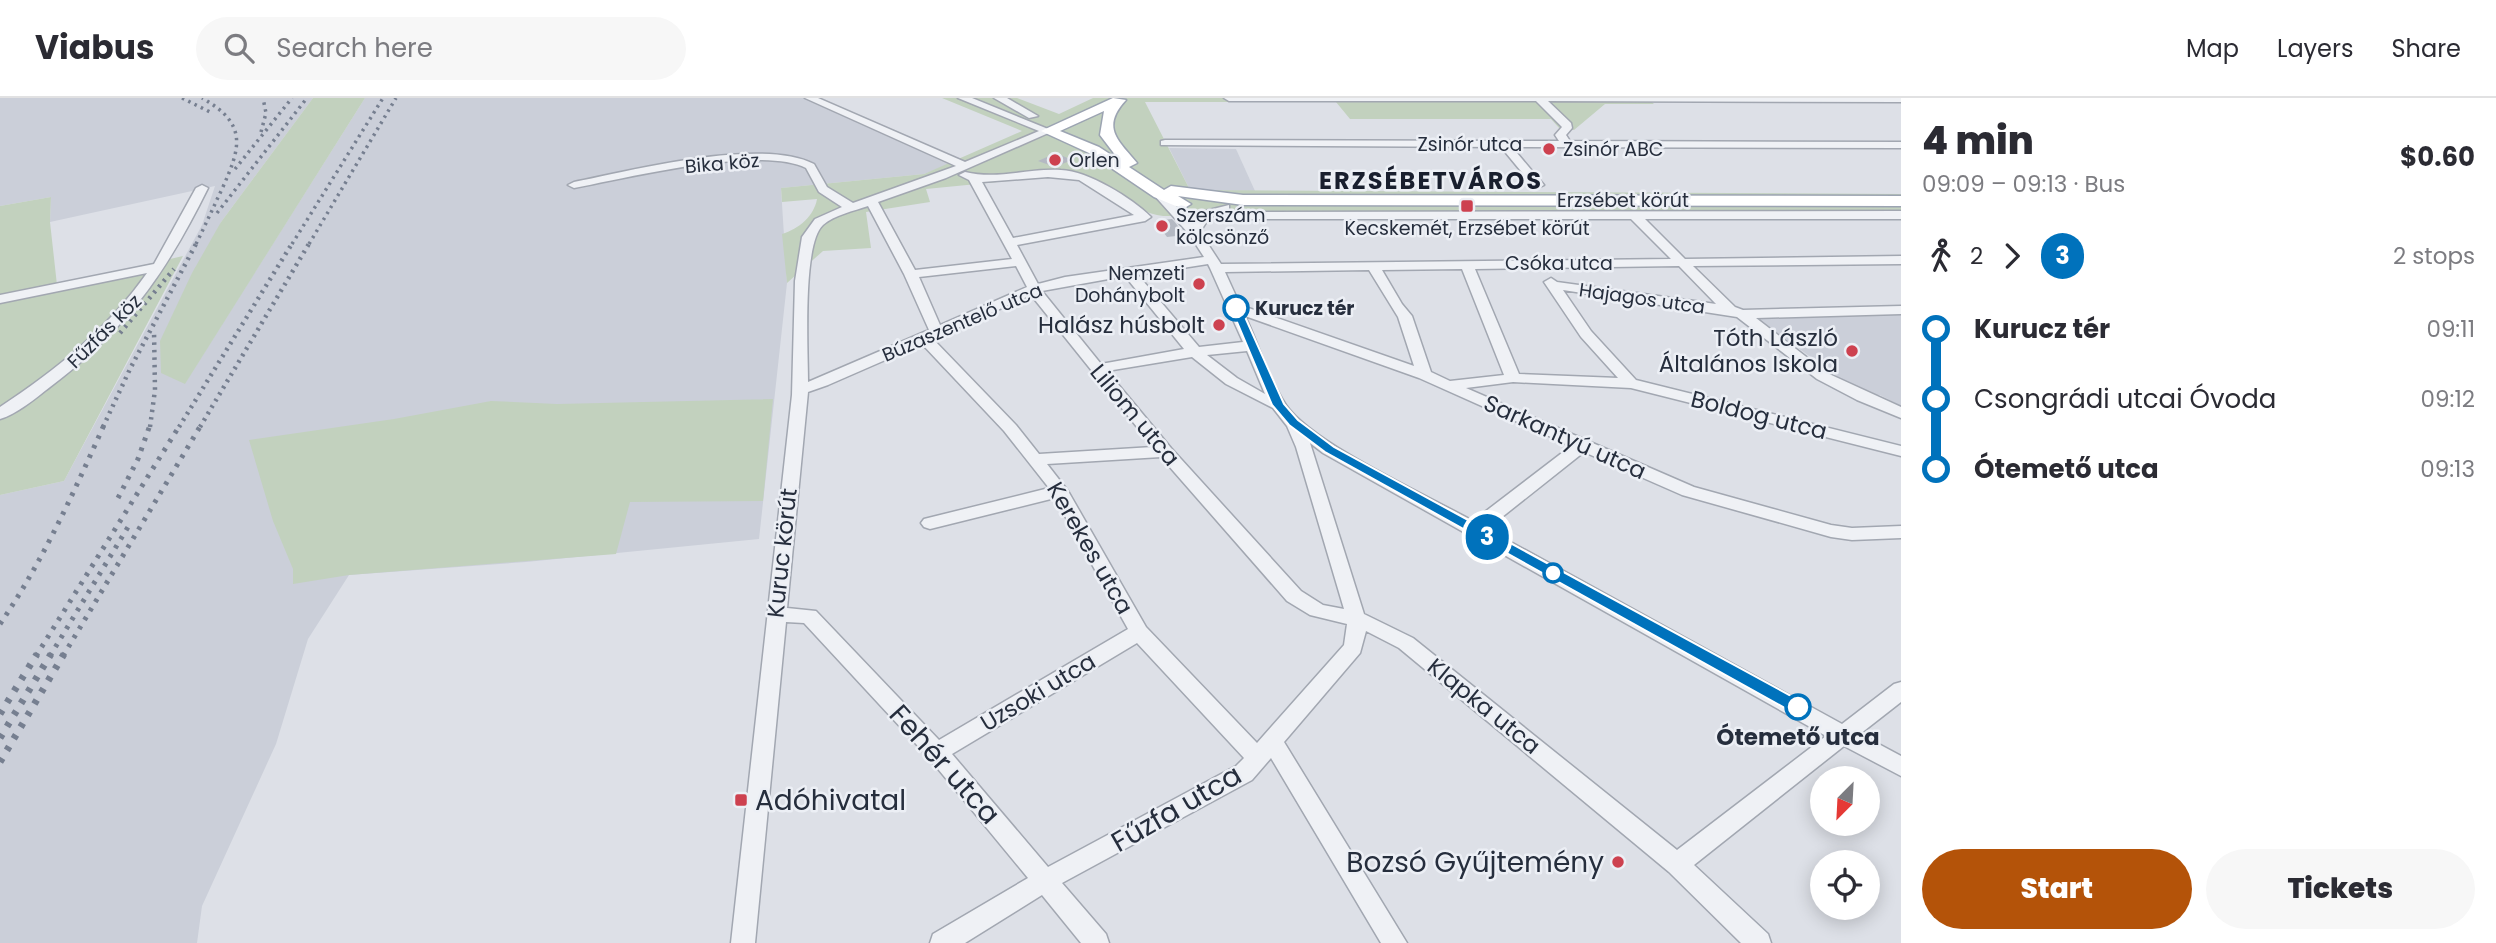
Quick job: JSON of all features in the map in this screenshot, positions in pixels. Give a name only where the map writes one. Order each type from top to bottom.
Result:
[{"type":"main road","points":[[1054,128],[1121,100]]},
{"type":"main road","points":[[1121,100],[1105,122],[1105,128],[1109,140],[1123,157]]},
{"type":"main road","points":[[1054,128],[1104,144],[1165,192]]},
{"type":"main road","points":[[1054,128],[1193,206],[1243,200]]},
{"type":"main road","name":"Erzsébet körút","points":[[1165,192],[1243,200],[1901,201]]},
{"type":"main road","name":"Erzsébet körút","points":[[1193,206],[1228,212],[1303,200]]},
{"type":"street","points":[[810,98],[960,168],[974,178],[1074,175],[1145,217],[1008,243]]},
{"type":"street","points":[[963,98],[1054,128]]},
{"type":"street","points":[[999,98],[1054,128]]},
{"type":"street","points":[[1229,98],[1901,99]]},
{"type":"street","points":[[1538,98],[1566,123],[1567,128],[1560,135],[1567,144]]},
{"type":"street","points":[[960,168],[1054,128]]},
{"type":"street","name":"Zsinór utca","points":[[1165,144],[1901,145]]},
{"type":"street","points":[[1504,144],[1538,185]]},
{"type":"street","name":"Bika köz","points":[[574,185],[685,165],[746,159],[782,159],[810,165],[815,170],[821,188],[851,207]]},
{"type":"street","name":"Kuruc körút","points":[[743,943],[800,389],[802,281],[808,237],[819,222],[851,207],[960,168]]},
{"type":"street","name":"Liliom utca","points":[[974,178],[1034,289],[1165,452],[1294,596],[1309,608],[1332,616],[1356,619]]},
{"type":"street","name":"Fűzfás köz","points":[[0,414],[61,373],[99,341],[129,310],[160,267],[202,188]]},
{"type":"street","points":[[1165,192],[1214,264],[1278,405],[1293,423],[1329,449],[1901,766]]},
{"type":"street","points":[[871,200],[912,274],[930,334]]},
{"type":"street","points":[[1193,206],[1191,215],[1194,232]]},
{"type":"street","points":[[1194,232],[1205,215],[1228,212],[1901,215]]},
{"type":"street","points":[[1634,215],[1736,312],[1822,376],[1901,413]]},
{"type":"street","name":"Csóka utca","points":[[1214,264],[1901,260]]},
{"type":"street","points":[[912,274],[1018,262]]},
{"type":"street","points":[[1540,263],[1586,334],[1631,383]]},
{"type":"street","name":"Búzaszentelő utca","points":[[800,389],[823,382],[1034,289],[1128,271],[1214,264]]},
{"type":"street","points":[[1466,264],[1513,378]]},
{"type":"street","points":[[1373,265],[1396,306],[1405,316],[1424,375]]},
{"type":"street","points":[[0,299],[160,267]]},
{"type":"street","points":[[1128,271],[1176,335],[1193,352],[1240,389],[1278,405]]},
{"type":"street","name":"Hajagos utca","points":[[1553,285],[1736,312],[1901,310]]},
{"type":"street","name":"Sarkantyú utca","points":[[1236,308],[1424,375],[1688,491],[1831,531],[1852,534],[1901,532]]},
{"type":"street","name":"Kerekes utca","points":[[930,334],[1060,491],[1139,632],[1264,749],[1395,943]]},
{"type":"street","points":[[1096,369],[1193,352],[1251,346]]},
{"type":"street","name":"Boldog utca","points":[[1450,386],[1513,378],[1631,383],[1901,451]]},
{"type":"street","points":[[1293,423],[1311,468],[1356,619]]},
{"type":"street","points":[[1474,530],[1582,445]]},
{"type":"street","points":[[1311,468],[1318,457],[1329,449]]},
{"type":"street","points":[[1035,459],[1165,452]]},
{"type":"street","points":[[930,523],[1060,491]]},
{"type":"street","name":"Fehér utca","points":[[775,615],[809,616],[937,752],[1097,943]]},
{"type":"street","name":"Fűzfa utca","points":[[942,943],[1046,880],[1244,774],[1353,648],[1357,636],[1356,619]]},
{"type":"street","name":"Klapka utca","points":[[1356,619],[1406,643],[1434,664],[1677,863],[1759,943]]},
{"type":"street","name":"Uzsoki utca","points":[[937,752],[1139,632]]},
{"type":"street","points":[[1677,863],[1901,690]]},
{"type":"shaded area","points":[[0,98],[313,98],[221,222],[185,383],[365,98],[806,98],[950,164],[924,174],[781,188],[787,283],[759,539],[526,562],[349,575],[308,639],[276,744],[202,906],[197,943],[0,943],[0,495],[64,481],[202,225],[215,186],[50,222],[51,197],[0,206]]},
{"type":"shaded area","points":[[1169,148],[1236,149],[1255,191],[1190,190]]},
{"type":"shaded area","name":"Tóth László Általános Iskola","points":[[1901,314],[1901,406],[1880,395],[1870,395],[1848,384],[1758,319]]},
{"type":"green space","points":[[313,98],[365,98],[185,384],[161,373],[160,341],[192,273],[221,222]]},
{"type":"green space","points":[[942,98],[1017,98],[1059,114],[1093,98],[1647,98],[1654,104],[1605,104],[1574,130],[1560,129],[1551,119],[1350,119],[1336,102],[1145,102],[1190,190],[1901,194],[1901,216],[1163,216],[1140,209],[1084,179],[1071,175],[926,189],[930,202],[866,212],[871,248],[823,251],[787,283],[782,234],[805,221],[813,211],[817,199],[782,202],[781,188],[924,174],[1022,131]]},
{"type":"green space","points":[[51,197],[50,222],[57,285],[183,256],[64,481],[0,495],[0,206]]},
{"type":"green space","points":[[773,399],[763,501],[630,502],[616,554],[349,575],[293,584],[293,569],[273,521],[249,440],[394,419],[491,401],[557,404]]},
{"type":"building","name":"Orlen","points":[[1056,153],[1072,160],[1055,167],[1038,161]]},
{"type":"building","name":"Szerszám kölcsönző","points":[[1172,219],[1185,235],[1167,237],[1155,221]]},
{"type":"railway","points":[[182,98],[210,112]]},
{"type":"railway","points":[[196,243],[228,174],[236,149],[234,127],[227,117],[202,98]]},
{"type":"railway","points":[[261,132],[266,113],[263,98]]},
{"type":"railway","points":[[235,169],[292,98]]},
{"type":"railway","points":[[217,213],[307,98]]},
{"type":"railway","points":[[292,244],[383,98]]},
{"type":"railway","points":[[309,244],[396,98]]},
{"type":"railway","points":[[179,427],[293,242]]},
{"type":"railway","points":[[200,427],[310,242]]},
{"type":"railway","points":[[103,427],[130,369],[196,243]]},
{"type":"railway","points":[[120,333],[174,269]]},
{"type":"railway","points":[[150,427],[155,390],[154,330]]},
{"type":"railway","points":[[0,624],[44,552],[104,425]]},
{"type":"railway","points":[[118,498],[138,459],[150,425]]},
{"type":"railway","points":[[36,656],[180,425]]},
{"type":"railway","points":[[63,656],[201,425]]},
{"type":"railway","points":[[50,656],[131,522]]},
{"type":"railway","points":[[0,714],[37,654]]},
{"type":"railway","points":[[0,738],[51,654]]},
{"type":"railway","points":[[0,762],[64,654]]},
{"type":"bus line","name":"3","points":[[1236,308],[1278,405],[1293,423],[1329,449],[1798,707]]},
{"type":"place","name":"Zsinór ABC","points":[[1549,149]]},
{"type":"place","name":"Orlen","points":[[1055,160]]},
{"type":"place","name":"Kecskemét, Erzsébet körút","points":[[1467,206]]},
{"type":"place","name":"Szerszám kölcsönző","points":[[1162,226]]},
{"type":"place","name":"Nemzeti Dohánybolt","points":[[1199,284]]},
{"type":"place","name":"Kurucz tér","points":[[1236,308]]},
{"type":"place","name":"Halász húsbolt","points":[[1219,325]]},
{"type":"place","name":"Tóth László Általános Iskola","points":[[1852,351]]},
{"type":"place","name":"Ótemető utca","points":[[1798,707]]},
{"type":"place","name":"Adóhivatal","points":[[741,800]]},
{"type":"place","name":"Bozsó Gyűjtemény","points":[[1618,862]]},
{"type":"district","name":"ERZSÉBETVÁROS","points":[[1431,181]]}]
